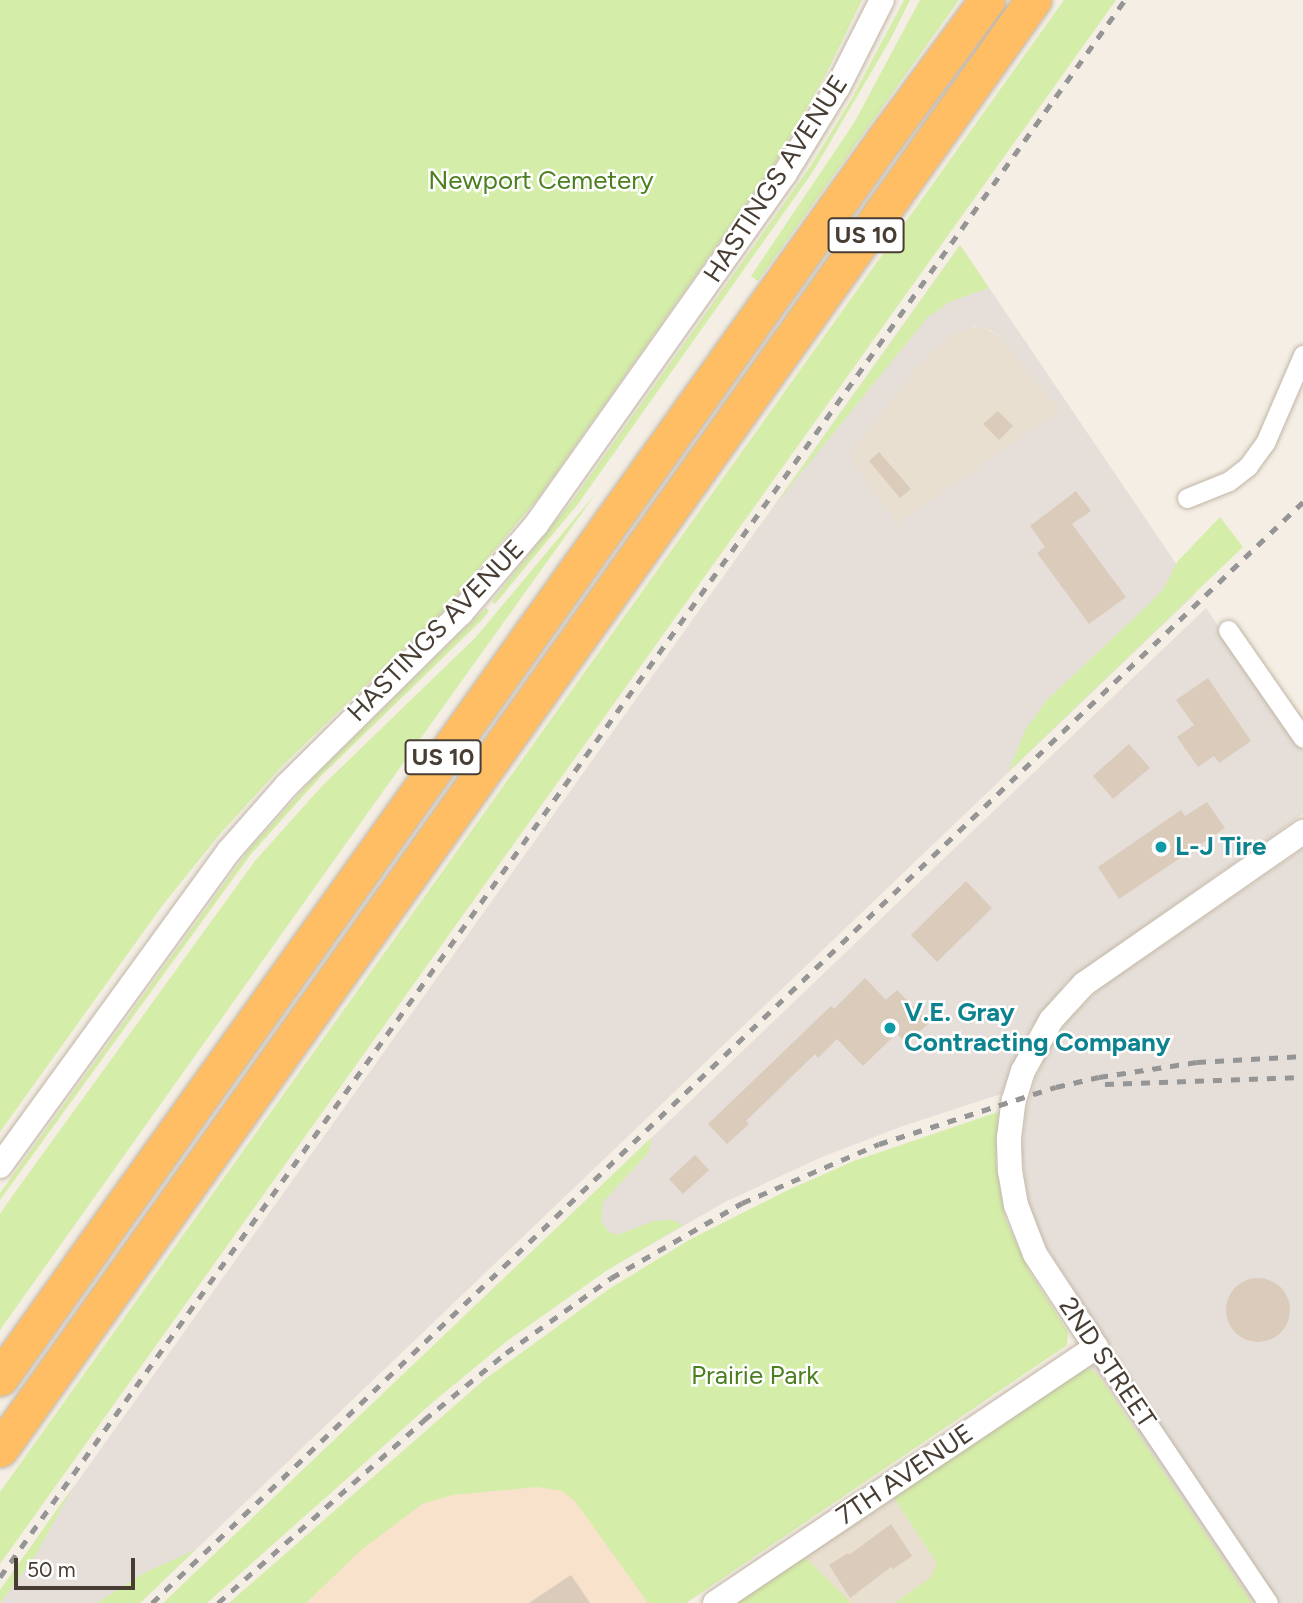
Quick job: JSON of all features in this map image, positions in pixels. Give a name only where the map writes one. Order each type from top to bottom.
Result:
[{"type":"highway","points":[[886,137],[897,103],[968,0]]},
{"type":"highway","name":"US 10","points":[[0,1378],[886,137],[988,0]]},
{"type":"highway","name":"US 10","points":[[0,1449],[1033,0]]},
{"type":"highway","points":[[699,469],[825,314],[979,97],[1053,0]]},
{"type":"street","name":"HASTINGS AVENUE","points":[[0,1166],[229,850],[287,785],[461,613],[536,525],[792,164],[838,87],[881,0]]},
{"type":"street","points":[[1187,498],[1229,481],[1248,466],[1265,443],[1303,355]]},
{"type":"street","points":[[1228,630],[1303,738]]},
{"type":"street","name":"2ND STREET","points":[[1268,1603],[1041,1265],[1021,1224],[1009,1161],[1014,1100],[1026,1064],[1045,1028],[1084,984],[1303,832]]},
{"type":"street","name":"7TH AVENUE","points":[[715,1603],[1096,1347]]},
{"type":"shaded area","points":[[960,245],[1196,593],[140,1603],[0,1603],[0,1590]],"holes":[[[974,326],[990,330],[1001,338],[1060,410],[897,524],[849,456],[917,367],[947,338]]]},
{"type":"shaded area","points":[[969,327],[984,327],[1001,338],[1060,410],[897,525],[849,456],[917,367],[947,338]]},
{"type":"shaded area","points":[[1206,608],[1303,751],[1303,814],[1067,981],[1028,1032],[1001,1094],[903,1126],[822,1157],[725,1202],[612,1267],[574,1212]]},
{"type":"shaded area","points":[[1303,849],[1303,1603],[900,1603],[948,1570],[1037,1399],[1112,1348],[1046,1246],[1033,1216],[1026,1187],[1022,1151],[1026,1112],[1035,1080],[1050,1046],[1071,1016],[1103,986]]},
{"type":"shaded area","points":[[612,1448],[709,1587],[686,1603],[262,1603],[248,1587],[314,1530]]},
{"type":"shaded area","points":[[896,1493],[948,1570],[900,1603],[836,1603],[803,1555]]},
{"type":"green space","name":"Newport Cemetery","points":[[0,0],[862,0],[825,76],[775,163],[538,498],[445,609],[282,766],[219,835],[162,906],[0,1132]]},
{"type":"green space","points":[[904,0],[910,0],[889,42],[812,173],[578,504],[495,604],[492,601],[573,500],[810,167],[851,100]]},
{"type":"green space","points":[[920,0],[959,0],[758,281],[751,276],[854,123]]},
{"type":"green space","points":[[1064,0],[1116,0],[0,1564],[0,1492]]},
{"type":"green space","points":[[960,245],[989,288],[949,302],[927,318],[775,505]]},
{"type":"green space","points":[[597,492],[0,1330],[0,1214],[13,1195],[255,861],[322,786],[476,637]]},
{"type":"green space","points":[[1220,517],[1243,547],[1008,772],[1026,729],[1046,701],[1150,603],[1163,589],[1178,561]]},
{"type":"green space","points":[[486,608],[489,611],[484,618],[321,776],[251,854],[0,1200],[0,1193],[248,851],[318,773]]},
{"type":"green space","name":"Prairie Park","points":[[998,1112],[996,1164],[1005,1218],[1029,1271],[1068,1332],[1067,1345],[686,1603],[648,1603],[575,1501],[562,1491],[537,1487],[452,1495],[422,1504],[361,1550],[306,1603],[229,1603],[484,1380],[609,1289],[689,1240],[788,1190],[854,1161]]},
{"type":"green space","points":[[652,1137],[649,1152],[603,1202],[601,1221],[609,1232],[617,1235],[654,1221],[672,1220],[683,1225],[606,1271],[507,1341],[433,1402],[207,1603],[163,1603]]},
{"type":"green space","points":[[1083,1369],[1091,1369],[1099,1376],[1252,1603],[895,1603],[931,1577],[937,1563],[892,1495]]},
{"type":"green space","points":[[73,1487],[35,1556],[0,1603],[0,1590]]},
{"type":"green space","points":[[195,1550],[140,1603],[97,1603],[144,1573]]},
{"type":"green space","points":[[803,1555],[851,1603],[733,1603]]},
{"type":"building","points":[[998,411],[1013,426],[999,440],[983,424]]},
{"type":"building","points":[[879,452],[911,489],[900,498],[869,461]]},
{"type":"building","points":[[1076,491],[1091,511],[1072,524],[1126,597],[1089,624],[1037,553],[1045,547],[1030,526]]},
{"type":"building","points":[[1208,678],[1251,741],[1219,763],[1214,756],[1198,767],[1177,737],[1194,725],[1176,700]]},
{"type":"building","points":[[1129,744],[1150,768],[1113,799],[1093,776]]},
{"type":"building","name":"L-J Tire","points":[[1207,802],[1225,828],[1119,899],[1098,867],[1181,810],[1185,816]]},
{"type":"building","points":[[966,881],[992,908],[937,962],[911,935]]},
{"type":"building","points":[[865,978],[886,1000],[897,990],[929,1023],[906,1044],[897,1033],[863,1066],[837,1039],[818,1058],[815,1054],[746,1121],[749,1124],[727,1144],[708,1124],[831,1006],[834,1009]]},
{"type":"building","points":[[695,1155],[709,1170],[683,1194],[669,1179]]},
{"type":"building","points":[[1252,1278],[1264,1278],[1281,1287],[1288,1298],[1288,1322],[1281,1333],[1264,1342],[1252,1342],[1240,1337],[1231,1328],[1226,1316],[1226,1304],[1231,1292],[1240,1283]]},
{"type":"building","points":[[891,1524],[912,1556],[893,1569],[891,1567],[850,1598],[829,1565],[848,1553],[849,1555]]},
{"type":"building","points":[[571,1575],[590,1603],[529,1603]]},
{"type":"railway","points":[[0,1577],[1125,0]]},
{"type":"railway","points":[[152,1603],[1303,502]]},
{"type":"railway","points":[[218,1603],[424,1420],[506,1353],[611,1278],[742,1203],[879,1144],[1056,1087],[1099,1077],[1197,1062],[1303,1056]]},
{"type":"railway","points":[[1105,1084],[1303,1077]]},
{"type":"place","name":"L-J Tire","points":[[1161,847]]},
{"type":"place","name":"V.E. Gray Contracting Company","points":[[890,1028]]}]
